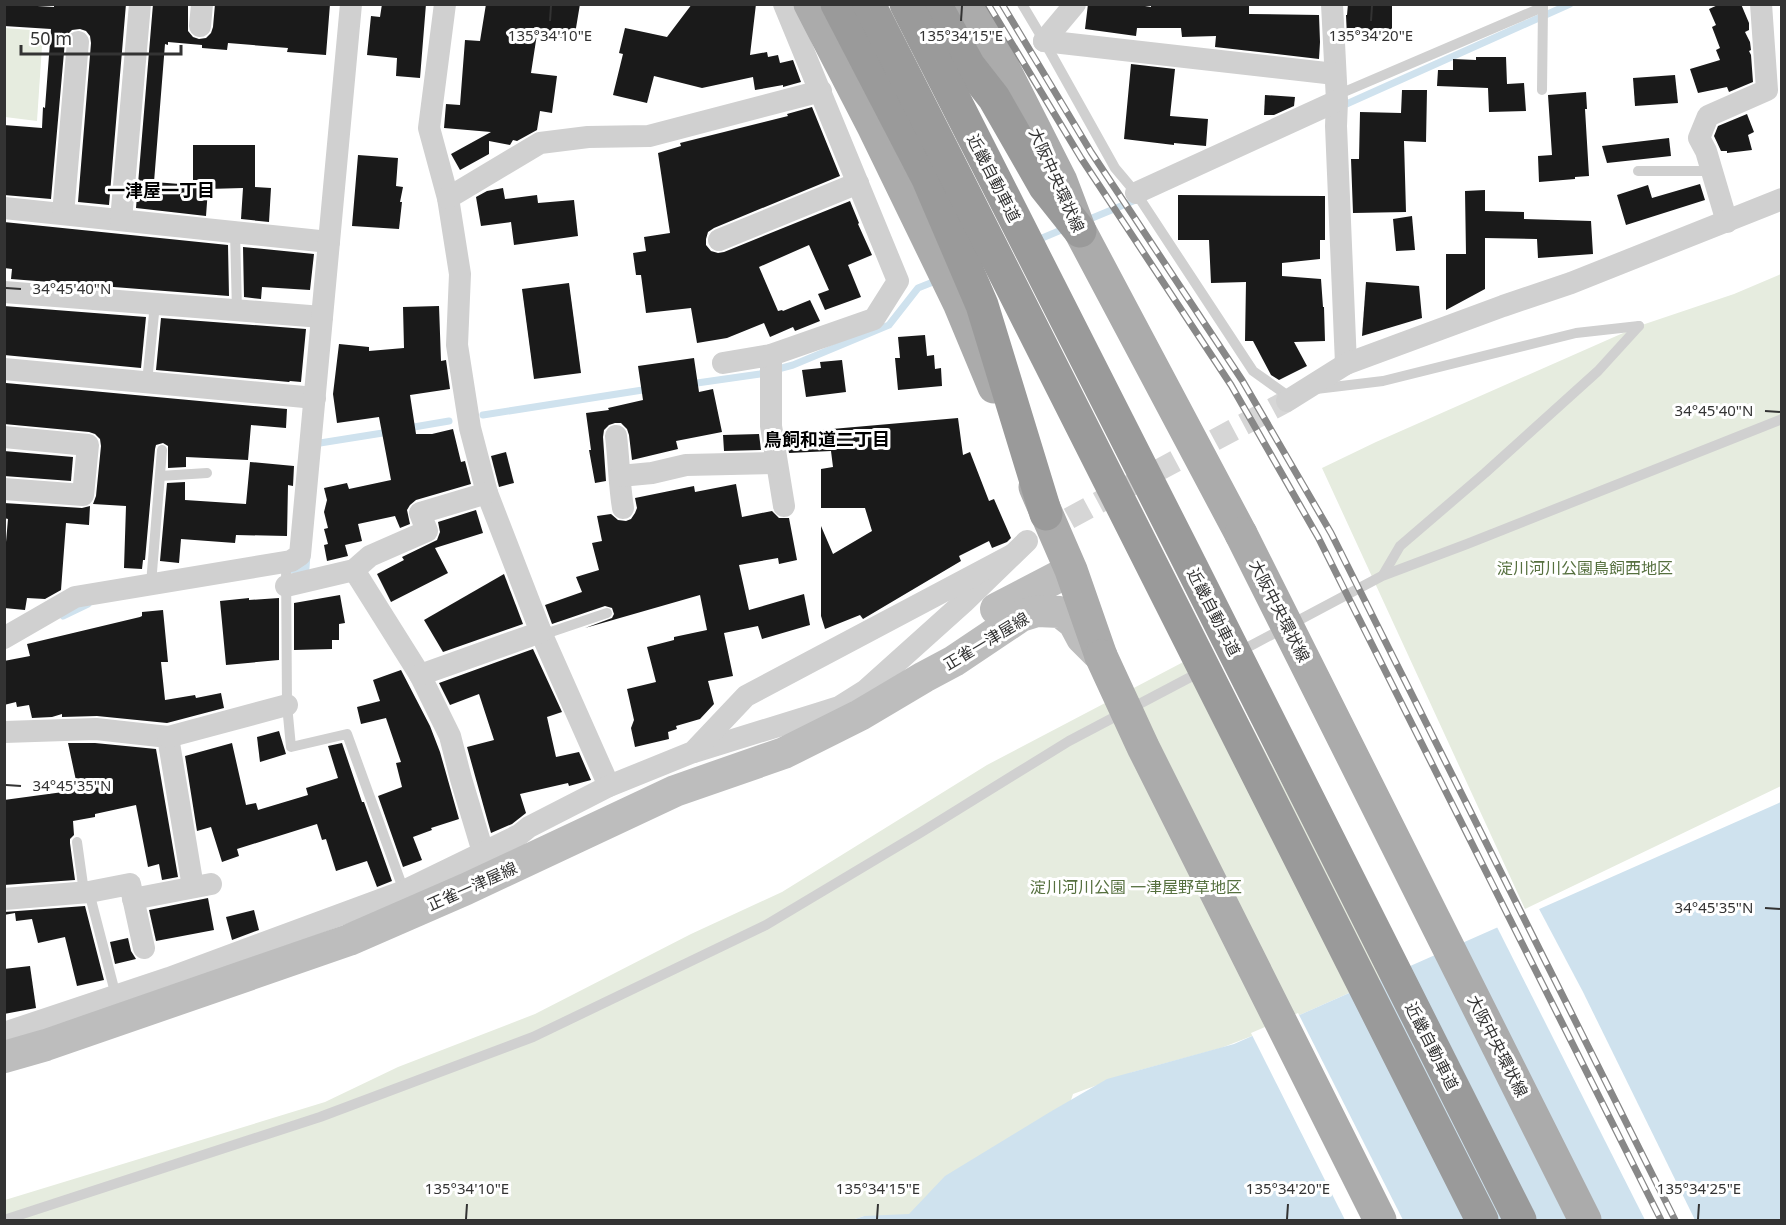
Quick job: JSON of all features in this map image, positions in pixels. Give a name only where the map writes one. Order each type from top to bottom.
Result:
[{"type":"highway","points":[[837,4],[928,179],[982,305],[1046,514]]},
{"type":"highway","name":"近畿自動車道","points":[[869,4],[1482,1221]]},
{"type":"highway","name":"近畿自動車道","points":[[906,4],[1520,1221]]},
{"type":"highway","points":[[935,4],[969,66],[994,98],[1045,187],[1080,231]]},
{"type":"main road","points":[[810,4],[874,128],[959,303],[1046,514],[1071,594],[1143,747],[1380,1221]]},
{"type":"main road","name":"大阪中央環状線","points":[[971,4],[1061,181],[1080,231],[1241,534],[1585,1221]]},
{"type":"main road","name":"正雀一津屋線","points":[[924,677],[981,619],[1007,602],[1071,594]]},
{"type":"main road","name":"正雀一津屋線","points":[[4,1057],[46,1045],[349,940],[466,889],[675,791],[784,753],[860,715],[954,661],[1021,616],[1037,611],[1071,594]]},
{"type":"street","points":[[121,220],[140,4]]},
{"type":"street","points":[[4,638],[75,597],[291,561],[300,555],[351,4]]},
{"type":"street","points":[[445,4],[429,128],[448,198],[460,274],[457,345],[470,428],[486,493],[541,634],[609,786]]},
{"type":"street","points":[[723,363],[771,355],[874,319],[898,281],[784,4]]},
{"type":"street","points":[[1044,41],[1075,4]]},
{"type":"street","points":[[1332,4],[1346,364]]},
{"type":"street","points":[[1727,222],[1706,151],[1699,138],[1708,116],[1767,90],[1761,4]]},
{"type":"street","points":[[1044,41],[1336,90]]},
{"type":"street","points":[[63,214],[78,42]]},
{"type":"street","points":[[1132,187],[1336,90]]},
{"type":"street","points":[[448,198],[540,143],[588,136],[649,136],[821,91]]},
{"type":"street","points":[[719,240],[858,183]]},
{"type":"street","points":[[1295,397],[1346,364],[1571,283],[1782,199]]},
{"type":"street","points":[[4,207],[329,242]]},
{"type":"street","points":[[4,292],[322,317]]},
{"type":"street","points":[[771,355],[771,426],[784,506]]},
{"type":"street","points":[[4,369],[315,398]]},
{"type":"street","points":[[616,436],[619,486],[624,508]]},
{"type":"street","points":[[4,437],[88,445],[83,495],[4,489]]},
{"type":"street","points":[[620,476],[652,473],[686,465],[776,464]]},
{"type":"street","points":[[286,586],[354,570],[370,556],[427,531],[420,513],[486,493]]},
{"type":"street","points":[[4,1033],[116,996],[404,891],[519,835],[529,827],[609,786],[693,752],[839,707],[884,675],[1019,548],[746,696],[693,752]]},
{"type":"street","points":[[354,570],[420,675],[450,736],[483,852]]},
{"type":"street","points":[[420,675],[541,634]]},
{"type":"street","points":[[4,732],[96,729],[168,737],[287,705]]},
{"type":"street","points":[[133,899],[202,885],[168,737]]},
{"type":"street","points":[[4,899],[86,892],[130,884],[144,948]]},
{"type":"lane","points":[[1022,4],[1115,168],[1132,187],[1253,371],[1295,397],[1383,381],[1576,333],[1639,326],[1598,371],[1400,546],[1383,576]]},
{"type":"lane","points":[[1336,90],[1543,6],[1542,90]]},
{"type":"lane","points":[[1638,171],[1712,171]]},
{"type":"lane","points":[[235,232],[237,311]]},
{"type":"lane","points":[[147,382],[155,304]]},
{"type":"lane","points":[[1227,658],[1383,576],[1782,419]]},
{"type":"lane","points":[[151,584],[162,450]]},
{"type":"lane","points":[[160,476],[207,473]]},
{"type":"lane","points":[[286,561],[287,705],[291,747],[347,734],[404,891]]},
{"type":"lane","points":[[541,634],[607,613]]},
{"type":"lane","points":[[4,1220],[320,1117],[533,1037],[766,925],[1069,741],[1217,664]]},
{"type":"lane","points":[[77,842],[86,892],[116,996]]},
{"type":"green space","points":[[5,28],[43,31],[37,121],[5,117]]},
{"type":"green space","name":"淀川河川公園鳥飼西地区","points":[[1781,274],[1781,786],[1525,909],[1322,468],[1639,326],[1734,294]]},
{"type":"green space","name":"淀川河川公園 一津屋野草地区","points":[[1210,648],[1385,977],[1221,1048],[1133,1072],[1073,1094],[1065,1118],[908,1219],[864,1216],[852,1220],[5,1220],[5,1200],[325,1102],[398,1067],[535,1014],[691,934],[782,892],[987,765]]},
{"type":"water","points":[[1781,802],[1781,1220],[852,1220],[864,1216],[909,1214],[945,1176],[1107,1079],[1234,1044]]},
{"type":"pier","points":[[1538,907],[1583,992],[1695,1220],[1645,1220],[1496,925]]},
{"type":"pier","points":[[1298,1013],[1403,1220],[1345,1220],[1251,1033]]},
{"type":"building","points":[[4,4],[54,7],[54,4],[126,4],[109,205],[78,202],[91,43],[90,36],[86,31],[80,29],[72,30],[65,41],[51,199],[4,195],[4,125],[42,128],[51,29],[4,26]]},
{"type":"building","points":[[153,4],[188,4],[188,31],[193,37],[199,39],[206,38],[211,33],[215,4],[330,4],[326,55],[287,52],[288,48],[228,43],[227,50],[202,48],[202,45],[168,42],[168,45],[165,44],[154,182],[193,185],[193,145],[255,145],[255,187],[271,188],[269,222],[241,219],[243,188],[208,189],[206,216],[136,208]]},
{"type":"building","points":[[382,4],[426,4],[420,78],[396,76],[397,58],[367,55],[371,16],[380,17]]},
{"type":"building","points":[[486,4],[580,4],[574,40],[537,34],[531,73],[557,76],[552,113],[540,111],[537,130],[517,141],[513,140],[510,145],[489,141],[489,154],[460,170],[451,154],[491,132],[444,128],[446,104],[460,105],[465,40],[480,41]]},
{"type":"building","points":[[692,4],[756,4],[750,55],[767,52],[768,57],[778,55],[780,63],[793,60],[801,82],[783,87],[783,85],[755,90],[753,77],[702,88],[654,76],[647,103],[613,95],[623,54],[619,53],[625,28],[667,37]]},
{"type":"building","points":[[1088,4],[1133,4],[1151,7],[1151,4],[1249,4],[1249,14],[1319,15],[1319,59],[1215,47],[1216,36],[1182,37],[1181,28],[1137,28],[1136,36],[1085,29]]},
{"type":"building","points":[[1348,4],[1392,4],[1392,38],[1347,37]]},
{"type":"building","points":[[1720,4],[1741,4],[1749,23],[1749,30],[1745,32],[1750,42],[1753,82],[1729,92],[1727,87],[1698,93],[1690,69],[1720,60],[1716,50],[1720,48],[1712,27],[1716,25],[1709,9]]},
{"type":"building","points":[[1476,57],[1506,57],[1507,84],[1524,83],[1526,111],[1489,112],[1488,88],[1437,86],[1438,70],[1453,70],[1453,59],[1476,60]]},
{"type":"building","points":[[1131,64],[1175,69],[1170,116],[1208,119],[1206,146],[1124,139]]},
{"type":"building","points":[[1675,75],[1678,103],[1635,106],[1633,78]]},
{"type":"building","points":[[1402,90],[1427,90],[1426,142],[1404,141],[1406,212],[1353,213],[1351,159],[1359,159],[1360,112],[1401,113]]},
{"type":"building","points":[[1586,92],[1589,176],[1539,182],[1538,156],[1552,155],[1548,95]]},
{"type":"building","points":[[1265,95],[1295,97],[1294,106],[1274,115],[1264,115]]},
{"type":"building","points":[[812,107],[840,176],[714,228],[708,232],[706,245],[711,251],[724,252],[850,201],[872,255],[848,265],[861,297],[825,310],[818,294],[829,290],[809,245],[759,267],[778,311],[810,300],[820,321],[795,331],[793,327],[770,337],[764,323],[727,338],[697,343],[691,308],[646,313],[641,275],[636,275],[633,253],[646,251],[644,237],[670,233],[658,153],[681,146],[680,143],[788,116],[787,114]]},
{"type":"building","points":[[1747,114],[1754,132],[1748,135],[1752,150],[1727,153],[1727,151],[1721,151],[1714,136],[1718,126]]},
{"type":"building","points":[[1669,138],[1671,156],[1607,163],[1602,146]]},
{"type":"building","points":[[358,155],[398,158],[396,186],[403,187],[399,229],[352,226]]},
{"type":"building","points":[[1700,184],[1705,200],[1626,225],[1617,195],[1648,185],[1652,198]]},
{"type":"building","points":[[503,188],[505,199],[537,195],[538,203],[574,200],[578,236],[514,245],[511,222],[481,226],[476,197],[487,191]]},
{"type":"building","points":[[1485,190],[1485,211],[1524,212],[1524,219],[1591,221],[1593,254],[1538,258],[1537,239],[1485,238],[1485,289],[1446,310],[1446,254],[1466,254],[1465,191]]},
{"type":"building","points":[[1178,195],[1325,196],[1325,240],[1320,240],[1320,259],[1282,263],[1282,276],[1321,279],[1325,341],[1294,342],[1307,366],[1279,380],[1271,375],[1253,341],[1245,341],[1246,282],[1211,283],[1209,240],[1178,240]]},
{"type":"building","points":[[1412,216],[1415,250],[1396,251],[1393,219]]},
{"type":"building","points":[[4,222],[228,245],[229,296],[11,279],[12,269],[4,268]]},
{"type":"building","points":[[243,247],[314,254],[310,290],[262,287],[261,299],[244,297]]},
{"type":"building","points":[[1366,282],[1419,286],[1422,318],[1362,336]]},
{"type":"building","points":[[569,283],[581,373],[534,379],[522,289]]},
{"type":"building","points":[[4,306],[146,317],[141,368],[4,355]]},
{"type":"building","points":[[439,306],[441,361],[446,360],[450,389],[410,395],[416,434],[432,434],[453,429],[461,462],[465,461],[471,484],[416,500],[407,510],[410,524],[400,528],[395,516],[358,524],[362,541],[345,545],[348,556],[327,561],[324,545],[328,544],[324,529],[328,528],[324,512],[327,500],[324,488],[347,483],[349,489],[391,480],[379,417],[337,423],[333,394],[339,344],[369,347],[369,351],[404,348],[403,307]]},
{"type":"building","points":[[161,318],[306,329],[301,382],[156,370]]},
{"type":"building","points":[[925,335],[927,356],[934,355],[935,369],[941,368],[942,386],[898,390],[895,358],[900,358],[898,337]]},
{"type":"building","points":[[694,358],[699,392],[713,389],[722,432],[676,441],[678,449],[632,460],[627,429],[621,423],[609,425],[604,430],[603,437],[606,481],[595,483],[586,413],[609,410],[608,408],[643,400],[638,366]]},
{"type":"building","points":[[842,360],[846,392],[806,397],[802,370],[821,368],[820,362]]},
{"type":"building","points":[[6,383],[287,409],[286,428],[251,425],[248,460],[186,457],[186,467],[168,468],[168,446],[163,443],[156,445],[145,560],[143,560],[142,569],[124,568],[126,506],[93,504],[96,496],[100,439],[89,432],[4,424]]},
{"type":"building","points":[[958,418],[963,455],[970,452],[989,501],[994,499],[1011,538],[992,548],[989,541],[959,556],[961,561],[863,619],[860,615],[825,629],[821,616],[821,526],[833,554],[872,531],[865,508],[821,508],[821,469],[833,467],[831,451],[789,453],[786,433]]},
{"type":"building","points":[[759,434],[761,450],[724,451],[723,435]]},
{"type":"building","points":[[4,451],[73,457],[71,481],[4,476]]},
{"type":"building","points":[[506,452],[514,483],[499,487],[491,456]]},
{"type":"building","points":[[250,462],[294,466],[293,486],[288,485],[287,536],[236,535],[235,543],[181,539],[179,563],[160,561],[167,483],[185,482],[185,500],[246,504]]},
{"type":"building","points":[[736,484],[742,517],[772,511],[779,518],[789,518],[797,560],[779,564],[778,558],[739,565],[749,610],[804,594],[810,625],[762,639],[758,626],[724,633],[733,676],[708,681],[714,704],[700,719],[676,726],[677,729],[668,732],[669,739],[635,747],[631,728],[634,720],[627,689],[656,682],[647,647],[674,640],[674,637],[707,630],[700,595],[585,628],[612,618],[614,614],[612,608],[605,606],[552,624],[545,605],[582,592],[576,577],[599,570],[592,543],[602,541],[597,516],[611,514],[618,520],[626,521],[631,519],[637,508],[635,498],[694,486],[695,492]]},
{"type":"building","points":[[4,503],[82,508],[90,506],[89,525],[66,523],[61,590],[45,599],[27,598],[25,610],[4,608],[4,565],[8,519],[4,518]]},
{"type":"building","points":[[476,510],[483,533],[435,548],[448,573],[391,602],[377,574],[404,560],[402,557],[437,540],[440,532],[438,522]]},
{"type":"building","points":[[504,574],[523,624],[443,652],[424,620]]},
{"type":"building","points":[[340,595],[345,623],[339,624],[339,640],[332,640],[332,649],[294,650],[294,603]]},
{"type":"building","points":[[249,598],[249,600],[279,598],[279,660],[226,665],[220,601]]},
{"type":"building","points":[[163,610],[168,662],[161,662],[165,700],[195,695],[196,698],[221,693],[224,708],[167,723],[97,716],[62,717],[62,714],[32,718],[29,705],[17,707],[16,702],[4,705],[4,661],[30,656],[27,644],[140,617],[142,612]]},
{"type":"building","points":[[533,649],[562,712],[547,717],[556,757],[579,752],[591,780],[520,794],[526,813],[512,824],[491,833],[467,747],[494,740],[479,694],[450,705],[439,683]]},
{"type":"building","points":[[401,670],[430,726],[440,752],[459,819],[431,828],[432,830],[413,837],[422,860],[403,867],[378,796],[402,787],[396,763],[401,762],[386,718],[361,724],[357,707],[380,701],[373,680]]},
{"type":"building","points":[[279,731],[286,754],[260,762],[257,737]]},
{"type":"building","points":[[68,743],[95,743],[156,749],[178,877],[162,880],[159,864],[148,867],[136,805],[73,821],[74,835],[70,843],[75,880],[4,885],[4,800],[78,790]]},
{"type":"building","points":[[232,743],[246,805],[256,803],[258,810],[308,795],[306,788],[338,778],[328,746],[342,743],[392,881],[377,887],[367,861],[336,871],[326,839],[322,840],[317,824],[237,849],[239,856],[222,862],[211,827],[197,831],[185,756]]},
{"type":"building","points":[[208,898],[214,930],[156,941],[149,910]]},
{"type":"building","points":[[85,906],[104,980],[77,986],[65,937],[38,943],[32,919],[16,921],[15,913],[4,915],[4,912]]},
{"type":"building","points":[[254,910],[259,930],[232,940],[226,917]]},
{"type":"building","points":[[128,938],[131,951],[136,959],[115,964],[110,942]]},
{"type":"building","points":[[30,966],[36,1008],[4,1014],[4,969]]},
{"type":"waterway","points":[[1342,106],[1570,4]]},
{"type":"waterway","points":[[1085,221],[1138,199]]},
{"type":"waterway","points":[[1035,241],[1066,228]]},
{"type":"waterway","points":[[690,384],[760,374],[793,365],[889,325],[918,288],[938,280]]},
{"type":"waterway","points":[[483,415],[649,389]]},
{"type":"waterway","points":[[408,428],[449,421]]},
{"type":"waterway","points":[[320,443],[389,432]]},
{"type":"waterway","points":[[291,570],[306,568],[307,555]]},
{"type":"waterway","points":[[63,616],[88,604]]},
{"type":"tunnel","points":[[1040,534],[1287,401]]},
{"type":"railway","points":[[988,4],[1081,158],[1231,385],[1318,537],[1661,1220]]},
{"type":"railway","points":[[1002,4],[1091,152],[1242,380],[1331,533],[1675,1220]]},
{"type":"district","name":"一津屋一丁目","points":[[161,190]]},
{"type":"district","name":"鳥飼和道二丁目","points":[[827,439]]}]
